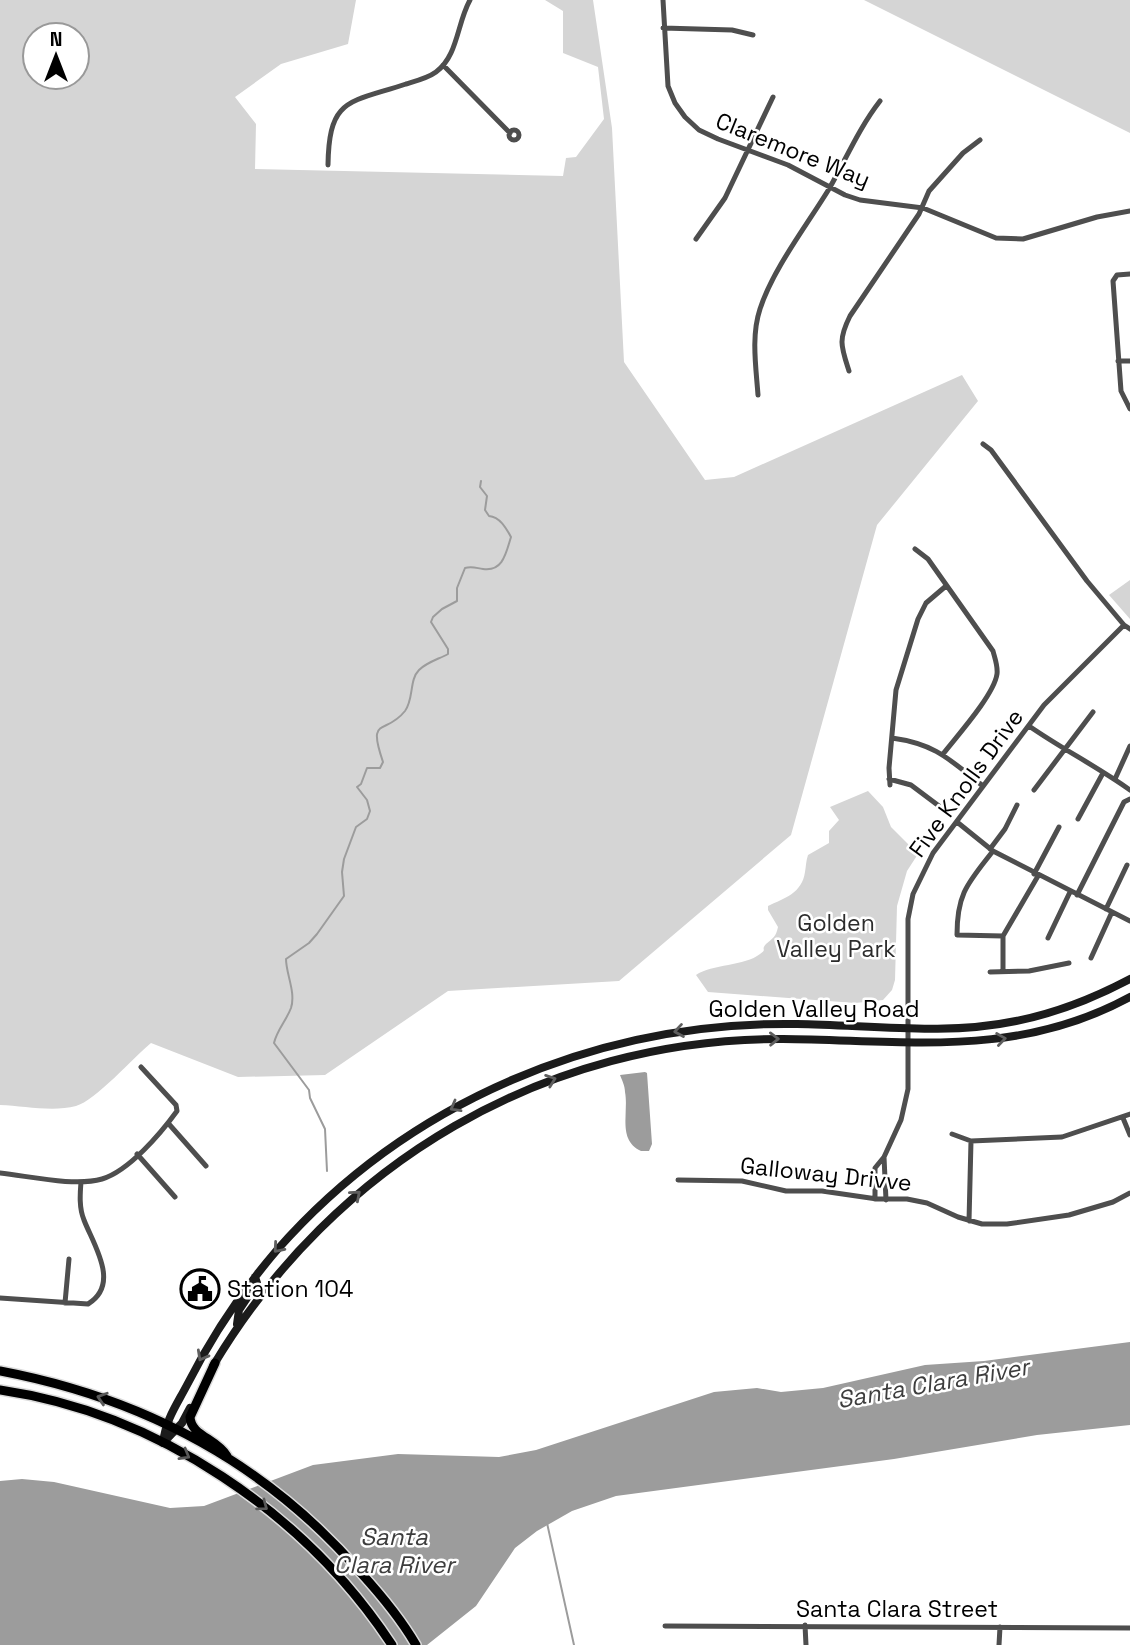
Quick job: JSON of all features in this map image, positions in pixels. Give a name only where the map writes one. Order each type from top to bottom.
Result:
[{"type":"main road","name":"Golden Valley Road","points":[[163,1443],[165,1423],[217,1330],[238,1297],[294,1230],[373,1159],[452,1108],[491,1088],[539,1068],[622,1042],[690,1029],[795,1024],[972,1027],[1016,1021],[1078,1004],[1130,979]]},
{"type":"main road","name":"Golden Valley Road","points":[[163,1443],[182,1423],[236,1327],[306,1241],[383,1172],[458,1123],[530,1088],[612,1061],[692,1045],[780,1039],[971,1043],[1022,1036],[1077,1021],[1130,997]]},
{"type":"main road","points":[[236,1327],[239,1310],[257,1283],[255,1277]]},
{"type":"main road","points":[[215,1363],[191,1417],[191,1424],[193,1429],[222,1446],[228,1457]]},
{"type":"main road","points":[[0,1371],[39,1378],[110,1400],[176,1428],[228,1457],[270,1485],[345,1553],[379,1592],[416,1645]]},
{"type":"main road","points":[[0,1390],[59,1403],[122,1424],[163,1443],[240,1490],[303,1540],[358,1598],[392,1645]]},
{"type":"street","points":[[328,165],[328,137],[332,122],[344,106],[435,73],[447,61],[470,0]]},
{"type":"street","name":"Claremore Way","points":[[663,0],[668,86],[675,103],[699,130],[788,165],[845,195],[860,200],[923,208],[985,235],[1012,240],[1031,237],[1097,217],[1130,211]]},
{"type":"street","points":[[663,28],[732,30],[753,35]]},
{"type":"street","points":[[443,65],[510,133]]},
{"type":"street","points":[[695,239],[725,198],[773,97]]},
{"type":"street","points":[[758,394],[755,344],[759,311],[769,287],[831,186],[867,118],[880,101]]},
{"type":"street","points":[[849,371],[840,344],[842,332],[923,208],[929,191],[963,153],[980,140]]},
{"type":"street","points":[[1130,274],[1117,275],[1112,281],[1121,391],[1130,409]]},
{"type":"street","points":[[1118,361],[1130,360]]},
{"type":"street","points":[[983,444],[991,450],[1078,570],[1127,627]]},
{"type":"street","points":[[915,549],[928,559],[993,651],[997,665],[997,676],[991,689],[943,754]]},
{"type":"street","points":[[939,806],[911,785],[889,782],[896,690],[918,619],[926,603],[946,586]]},
{"type":"street","name":"Five Knolls Drive","points":[[874,1199],[875,1168],[884,1157],[901,1120],[908,1089],[907,935],[913,894],[933,853],[1029,726],[1068,679],[1127,627]]},
{"type":"street","points":[[1034,790],[1093,712]]},
{"type":"street","points":[[1029,726],[1064,751],[1130,790]]},
{"type":"street","points":[[892,738],[916,741],[943,754],[983,786]]},
{"type":"street","points":[[1115,779],[1130,746]]},
{"type":"street","points":[[1078,819],[1103,773]]},
{"type":"street","points":[[1077,895],[1124,802],[1130,799]]},
{"type":"street","points":[[1003,936],[957,935],[958,904],[1017,805]]},
{"type":"street","points":[[957,822],[992,850],[1130,922]]},
{"type":"street","points":[[1003,971],[1003,936],[1059,827]]},
{"type":"street","points":[[1091,958],[1128,864]]},
{"type":"street","points":[[1048,938],[1070,892]]},
{"type":"street","points":[[990,972],[1043,969],[1069,963]]},
{"type":"street","points":[[0,1173],[81,1182],[104,1178],[122,1169],[177,1111],[176,1105],[141,1067]]},
{"type":"street","points":[[952,1134],[971,1141],[1062,1137],[1130,1115]]},
{"type":"street","points":[[1123,1118],[1130,1135]]},
{"type":"street","points":[[168,1123],[206,1166]]},
{"type":"street","points":[[970,1221],[971,1141]]},
{"type":"street","points":[[137,1154],[175,1197]]},
{"type":"street","points":[[884,1157],[886,1200]]},
{"type":"street","name":"Galloway Drivve","points":[[678,1180],[742,1181],[786,1191],[822,1191],[886,1200],[907,1199],[927,1203],[982,1224],[1069,1215],[1113,1202],[1130,1193]]},
{"type":"street","points":[[0,1298],[88,1304],[96,1299],[103,1275],[101,1254],[83,1218],[80,1204],[81,1182]]},
{"type":"street","points":[[65,1303],[69,1259]]},
{"type":"street","points":[[805,1625],[806,1645]]},
{"type":"street","name":"Santa Clara Street","points":[[664,1626],[1130,1628]]},
{"type":"street","points":[[999,1645],[1000,1627]]},
{"type":"green space","points":[[0,0],[356,0],[348,44],[281,64],[235,97],[256,124],[255,169],[563,176],[566,158],[576,157],[604,119],[598,67],[563,53],[563,11],[545,0],[593,0],[612,128],[624,362],[705,480],[734,477],[962,375],[978,401],[877,525],[791,835],[619,981],[448,991],[325,1075],[238,1077],[151,1043],[104,1088],[84,1102],[67,1108],[0,1105]]},
{"type":"green space","points":[[864,0],[1130,0],[1130,133]]},
{"type":"green space","points":[[1130,580],[1130,619],[1109,595]]},
{"type":"green space","name":"Golden Valley Park","points":[[868,791],[883,807],[891,827],[918,854],[907,871],[897,906],[895,980],[892,990],[883,1000],[855,1003],[708,992],[696,975],[746,961],[764,950],[778,927],[768,906],[796,890],[803,879],[808,855],[829,843],[829,831],[839,820],[830,807]]},
{"type":"water","points":[[645,1072],[652,1144],[649,1151],[641,1151],[629,1140],[626,1133],[625,1090],[620,1075]]},
{"type":"water","name":"Santa Clara River","points":[[1130,1342],[1130,1425],[1037,1435],[894,1459],[616,1496],[572,1511],[537,1531],[515,1548],[476,1606],[427,1645],[0,1645],[0,1481],[22,1479],[54,1482],[170,1508],[204,1506],[313,1465],[398,1454],[499,1457],[536,1450],[714,1392],[757,1388],[781,1392],[823,1388],[925,1365],[984,1361]]},
{"type":"waterway","points":[[327,1171],[325,1129],[310,1098],[309,1090],[274,1043],[292,1002],[286,959],[309,943],[344,896],[344,859],[356,827],[367,819],[370,811],[367,800],[357,787],[361,784],[367,768],[380,768],[383,762],[378,732],[405,711],[419,670],[448,654],[448,649],[431,622],[433,617],[457,601],[457,588],[465,568],[495,568],[503,560],[511,537],[502,524],[485,510],[487,496],[480,487],[481,481]]},
{"type":"waterway","points":[[547,1523],[574,1645]]},
{"type":"place","name":"Station 104","points":[[200,1289]]}]
